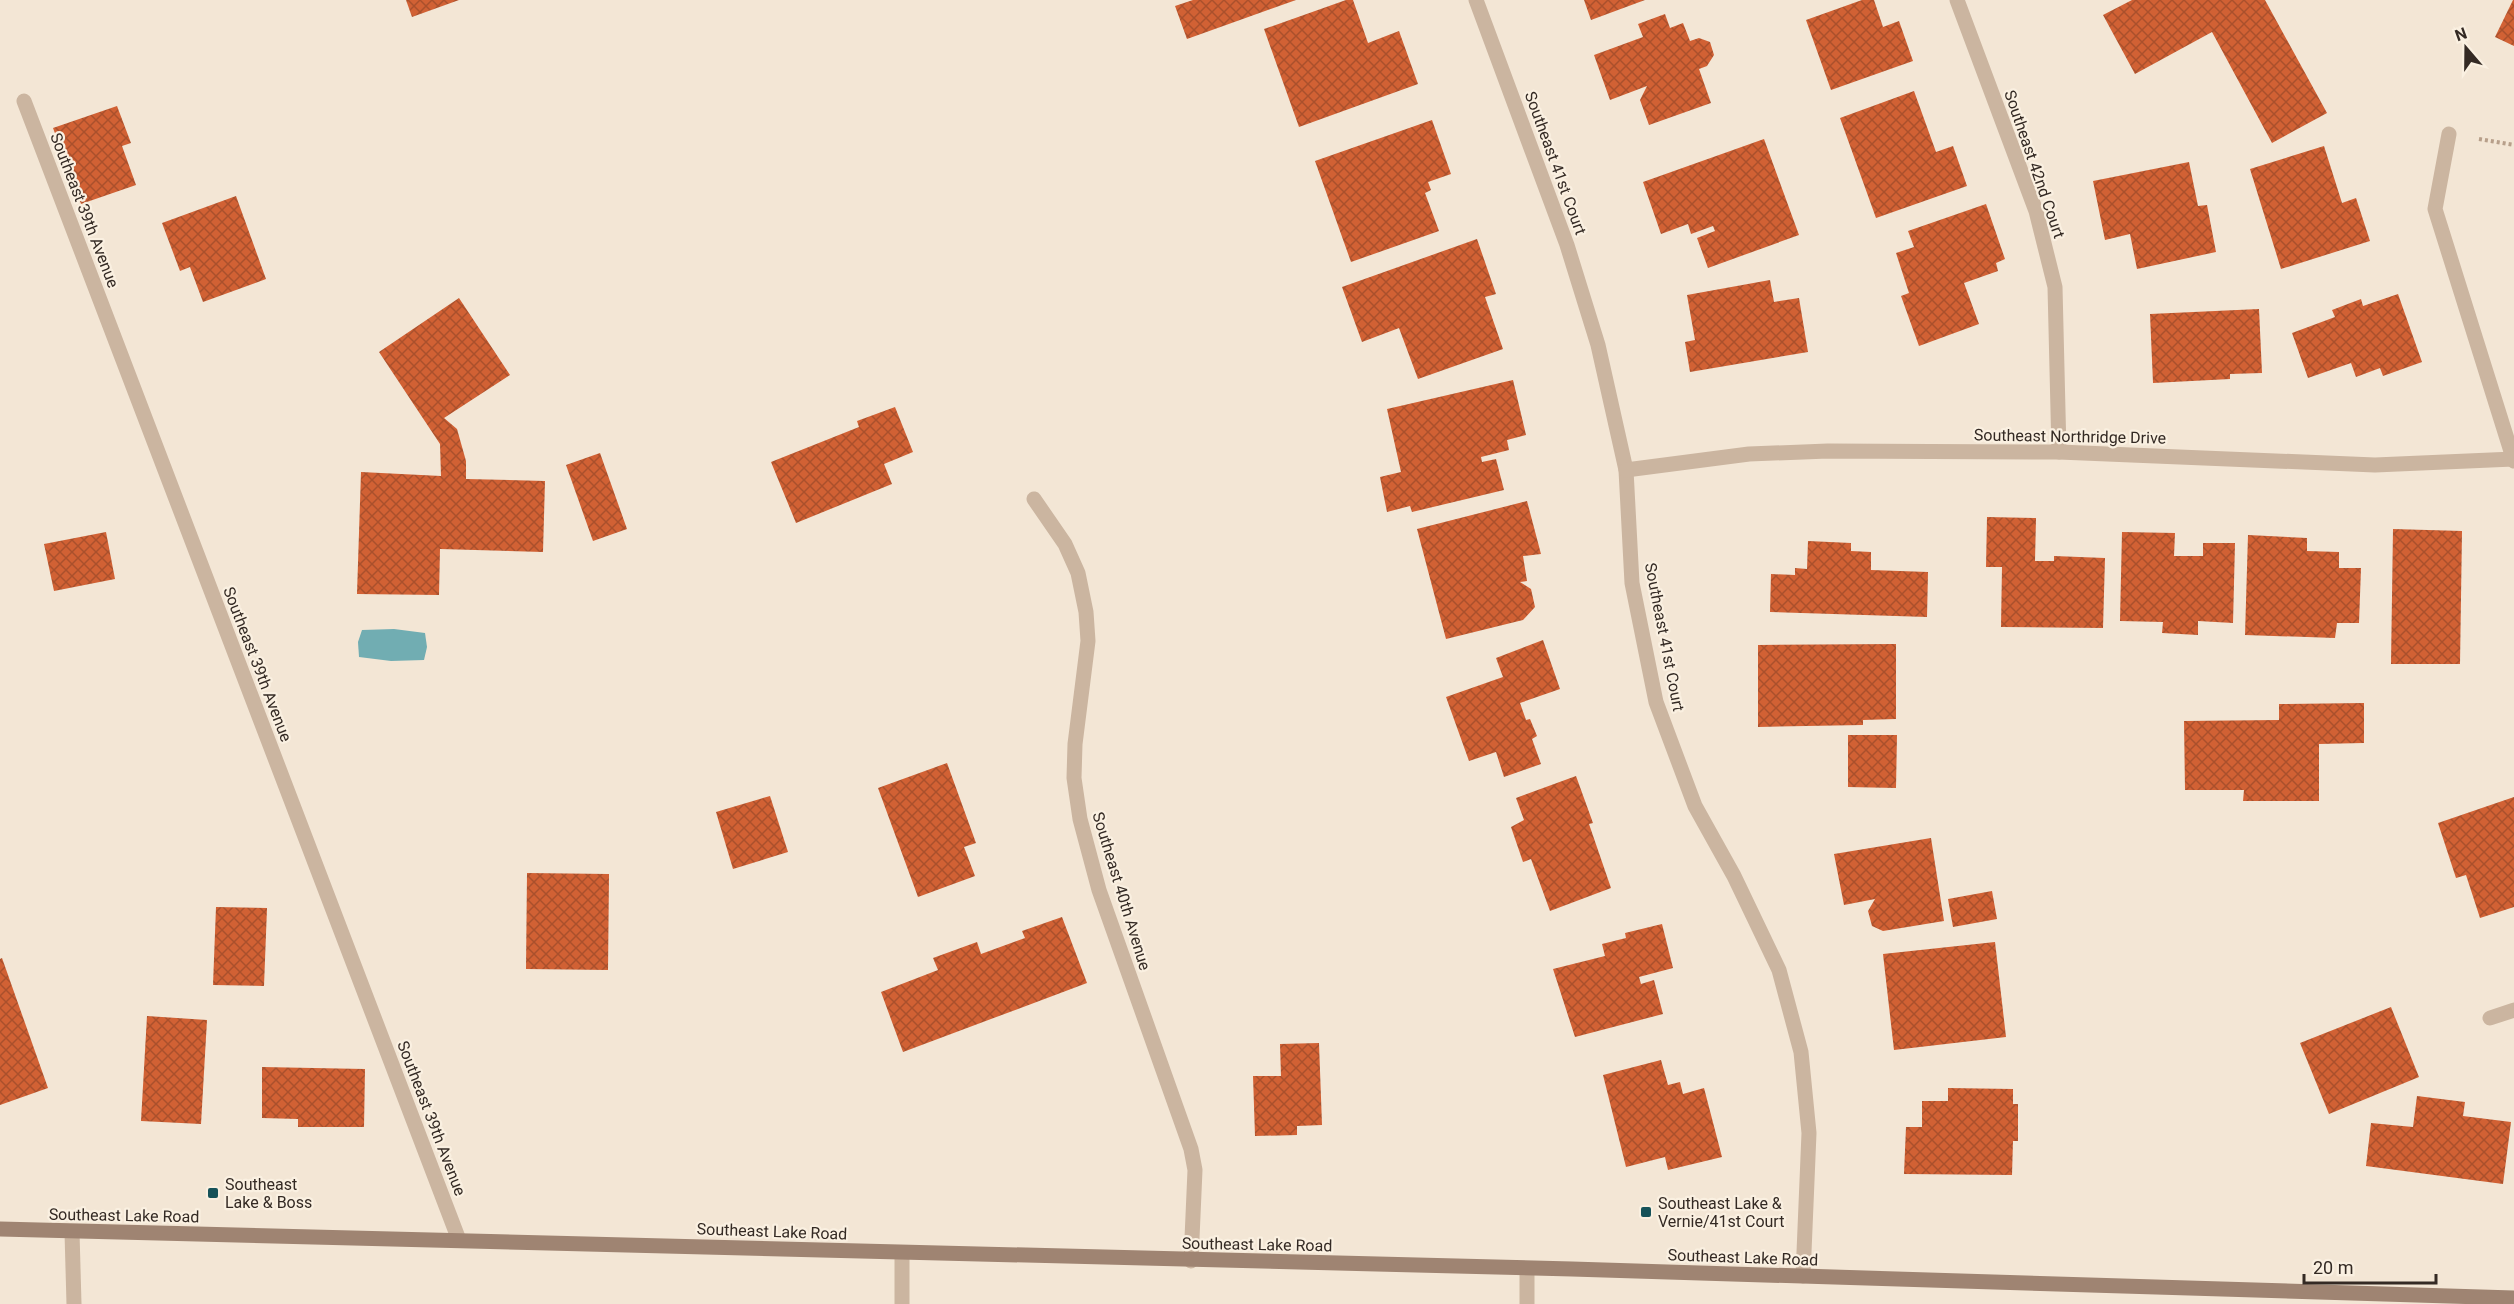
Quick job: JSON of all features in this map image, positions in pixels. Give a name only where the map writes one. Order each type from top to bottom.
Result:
[{"type":"main road","name":"Southeast Lake Road","points":[[0,1229],[1803,1276],[2514,1298]]},
{"type":"street","name":"Southeast 41st Court","points":[[1476,0],[1567,245],[1598,345],[1626,470],[1632,583],[1656,702],[1695,806],[1734,876],[1779,970],[1801,1052],[1809,1133],[1803,1276]]},
{"type":"street","name":"Southeast 42nd Court","points":[[1957,0],[2036,212],[2055,287],[2059,452]]},
{"type":"street","name":"Southeast 39th Avenue","points":[[24,101],[459,1240]]},
{"type":"street","points":[[2449,134],[2434,209],[2514,460]]},
{"type":"street","name":"Southeast Northridge Drive","points":[[1626,470],[1749,454],[1828,451],[2059,452],[2375,465],[2514,460]]},
{"type":"street","name":"Southeast 40th Avenue","points":[[1035,499],[1065,544],[1078,573],[1084,602],[1088,641],[1075,744],[1074,778],[1080,819],[1103,900],[1191,1149],[1195,1170],[1191,1261]]},
{"type":"street","points":[[2490,1018],[2514,1010]]},
{"type":"street","points":[[72,1232],[74,1304]]},
{"type":"street","points":[[902,1253],[902,1304]]},
{"type":"street","points":[[1527,1269],[1527,1304]]},
{"type":"water","points":[[394,629],[425,633],[427,647],[424,660],[391,661],[359,657],[358,642],[362,630]]},
{"type":"building","points":[[406,0],[459,0],[412,17]]},
{"type":"building","points":[[1193,0],[1296,0],[1187,39],[1175,6]]},
{"type":"building","points":[[1346,0],[1353,0],[1368,43],[1399,31],[1418,84],[1299,127],[1264,29]]},
{"type":"building","points":[[1584,0],[1645,0],[1591,20]]},
{"type":"building","points":[[1862,0],[1874,0],[1883,27],[1899,21],[1913,61],[1831,90],[1806,20]]},
{"type":"building","points":[[2132,0],[2265,0],[2327,113],[2272,143],[2212,32],[2135,74],[2103,15]]},
{"type":"building","points":[[2514,0],[2514,46],[2495,37]]},
{"type":"building","points":[[1665,14],[1670,28],[1683,23],[1690,41],[1699,38],[1710,42],[1714,55],[1707,66],[1699,69],[1711,103],[1649,125],[1640,100],[1647,86],[1610,100],[1594,55],[1643,37],[1638,24]]},
{"type":"building","points":[[1914,91],[1936,152],[1953,146],[1967,186],[1876,218],[1840,118]]},
{"type":"building","points":[[117,106],[131,143],[122,146],[136,185],[81,204],[53,128]]},
{"type":"building","points":[[1432,120],[1451,174],[1428,182],[1431,190],[1425,193],[1439,231],[1351,262],[1315,161]]},
{"type":"building","points":[[1764,139],[1799,235],[1708,268],[1697,238],[1715,231],[1713,226],[1691,234],[1688,224],[1661,234],[1643,182]]},
{"type":"building","points":[[2324,146],[2342,203],[2356,198],[2370,241],[2281,269],[2250,169]]},
{"type":"building","points":[[2189,162],[2198,206],[2207,205],[2216,252],[2137,269],[2130,234],[2105,240],[2093,181]]},
{"type":"building","points":[[236,196],[266,279],[203,302],[190,267],[180,271],[162,223]]},
{"type":"building","points":[[1986,204],[2005,259],[1996,263],[1998,271],[1964,283],[1979,324],[1919,346],[1901,296],[1909,293],[1896,253],[1914,247],[1908,231]]},
{"type":"building","points":[[1477,239],[1496,294],[1485,297],[1503,349],[1418,379],[1399,328],[1362,342],[1342,287]]},
{"type":"building","points":[[1770,280],[1774,302],[1799,298],[1808,352],[1690,372],[1685,342],[1695,340],[1687,295]]},
{"type":"building","points":[[2398,294],[2422,362],[2383,376],[2380,368],[2356,377],[2351,363],[2308,378],[2292,333],[2335,317],[2332,310],[2361,299],[2363,306]]},
{"type":"building","points":[[459,298],[510,375],[444,418],[457,429],[466,461],[466,479],[545,481],[543,552],[440,549],[439,595],[357,594],[361,472],[441,476],[440,444],[379,352]]},
{"type":"building","points":[[2259,309],[2262,373],[2230,374],[2230,379],[2153,383],[2150,314]]},
{"type":"building","points":[[1513,380],[1526,435],[1507,440],[1509,450],[1481,457],[1482,462],[1496,459],[1504,490],[1412,512],[1410,506],[1387,512],[1380,477],[1401,472],[1387,409]]},
{"type":"building","points":[[895,407],[913,452],[884,464],[892,484],[796,523],[771,462],[859,427],[857,421]]},
{"type":"building","points":[[600,453],[627,529],[593,541],[566,465]]},
{"type":"building","points":[[1527,501],[1541,554],[1523,556],[1527,581],[1520,582],[1531,589],[1535,607],[1523,620],[1446,639],[1417,529]]},
{"type":"building","points":[[1987,517],[2036,518],[2035,561],[2054,561],[2054,556],[2105,558],[2103,628],[2001,627],[2002,567],[1986,567]]},
{"type":"building","points":[[2393,529],[2462,531],[2460,664],[2391,664]]},
{"type":"building","points":[[106,532],[115,579],[54,591],[44,544]]},
{"type":"building","points":[[2122,532],[2175,533],[2174,556],[2203,556],[2203,543],[2235,543],[2233,623],[2198,621],[2198,635],[2162,633],[2163,622],[2120,621]]},
{"type":"building","points":[[2248,535],[2307,538],[2307,551],[2339,552],[2339,568],[2361,568],[2359,623],[2337,623],[2335,638],[2245,635]]},
{"type":"building","points":[[1808,541],[1851,543],[1851,551],[1871,552],[1871,570],[1928,572],[1927,617],[1770,612],[1771,574],[1795,575],[1795,568],[1807,569]]},
{"type":"building","points":[[1543,640],[1560,689],[1520,703],[1526,720],[1530,719],[1537,736],[1532,739],[1541,764],[1504,777],[1496,752],[1469,761],[1446,697],[1503,677],[1496,658]]},
{"type":"building","points":[[1896,644],[1896,719],[1863,720],[1863,725],[1758,727],[1758,645]]},
{"type":"building","points":[[2364,703],[2364,743],[2319,744],[2319,801],[2243,801],[2244,790],[2185,790],[2184,721],[2279,720],[2279,704]]},
{"type":"building","points":[[1848,735],[1897,735],[1896,788],[1848,787]]},
{"type":"building","points":[[947,763],[976,843],[964,847],[975,876],[918,897],[878,788]]},
{"type":"building","points":[[1576,776],[1593,823],[1589,824],[1611,888],[1550,911],[1531,859],[1523,862],[1511,827],[1524,820],[1516,798]]},
{"type":"building","points":[[770,796],[788,852],[733,869],[716,812]]},
{"type":"building","points":[[2514,797],[2514,907],[2480,918],[2466,875],[2456,878],[2438,823]]},
{"type":"building","points":[[1931,838],[1944,921],[1883,931],[1872,926],[1868,911],[1875,899],[1844,905],[1834,854]]},
{"type":"building","points":[[527,873],[609,874],[608,970],[526,969]]},
{"type":"building","points":[[1992,891],[1997,919],[1953,927],[1948,899]]},
{"type":"building","points":[[216,907],[267,908],[264,986],[213,985]]},
{"type":"building","points":[[1062,917],[1087,983],[903,1052],[881,992],[938,970],[933,958],[977,942],[981,954],[1025,938],[1022,931]]},
{"type":"building","points":[[1662,924],[1673,968],[1639,977],[1641,984],[1654,980],[1663,1014],[1575,1037],[1553,969],[1605,956],[1602,944],[1626,938],[1625,933]]},
{"type":"building","points":[[1995,942],[2006,1037],[1894,1050],[1883,954]]},
{"type":"building","points":[[2,958],[48,1088],[0,1105],[0,959]]},
{"type":"building","points":[[2391,1007],[2419,1077],[2329,1114],[2300,1043]]},
{"type":"building","points":[[147,1016],[207,1020],[201,1124],[141,1121]]},
{"type":"building","points":[[1319,1043],[1322,1125],[1297,1126],[1297,1135],[1255,1136],[1253,1076],[1281,1076],[1280,1044]]},
{"type":"building","points":[[1661,1060],[1668,1085],[1680,1082],[1683,1094],[1704,1088],[1722,1157],[1668,1170],[1665,1157],[1626,1167],[1603,1075]]},
{"type":"building","points":[[262,1067],[365,1069],[364,1127],[298,1127],[298,1119],[262,1118]]},
{"type":"building","points":[[1948,1088],[2013,1089],[2013,1104],[2018,1104],[2018,1141],[2013,1141],[2012,1175],[1904,1174],[1906,1127],[1922,1127],[1922,1101],[1948,1101]]},
{"type":"building","points":[[2417,1096],[2465,1102],[2463,1116],[2511,1122],[2503,1184],[2366,1166],[2371,1123],[2413,1127]]},
{"type":"place","name":"Southeast Lake & Boss","points":[[213,1193]]},
{"type":"place","name":"Southeast Lake & Vernie/41st Court","points":[[1646,1212]]}]
